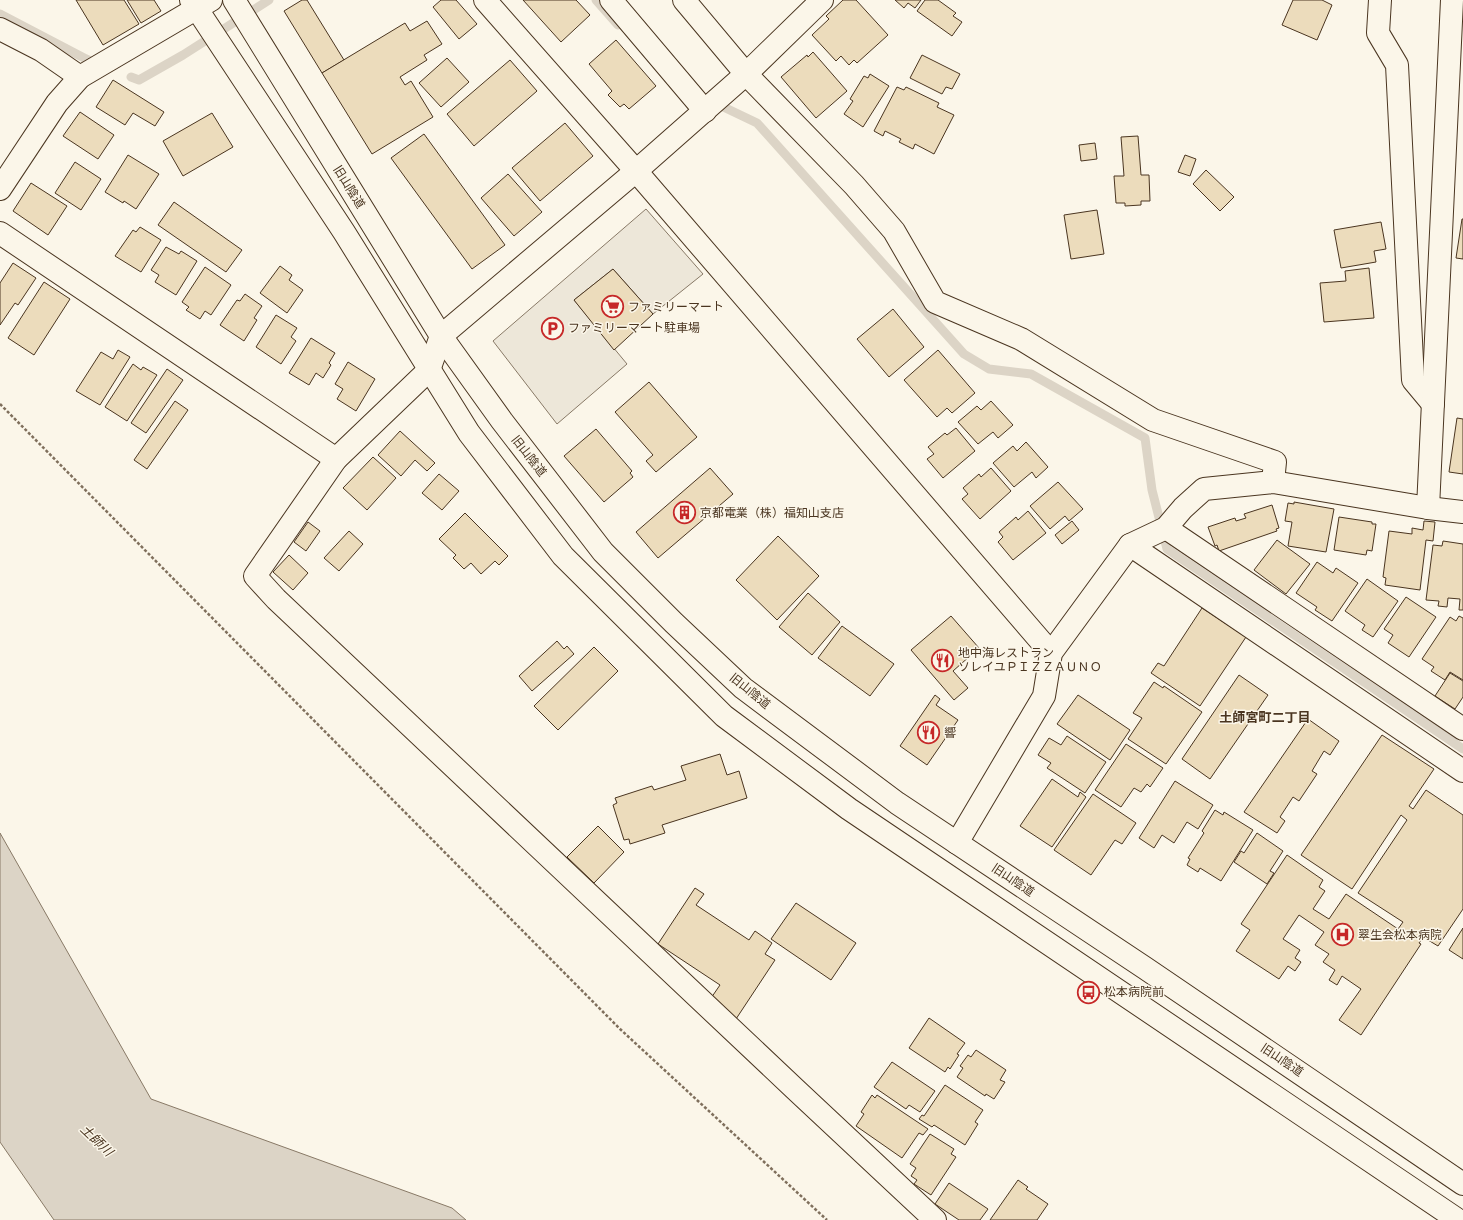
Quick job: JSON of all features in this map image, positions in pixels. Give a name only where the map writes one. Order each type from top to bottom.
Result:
[{"type":"street","name":"旧山陰道","points":[[234,0],[441,336],[502,421],[603,552],[669,617],[743,688],[897,803],[1463,1184]]},
{"type":"street","points":[[485,0],[636,171],[1051,653]]},
{"type":"street","points":[[611,0],[705,111]]},
{"type":"street","points":[[684,0],[746,74],[854,185],[894,231],[935,302],[1021,339],[1153,420],[1275,462],[1274,482]]},
{"type":"street","points":[[822,0],[746,74],[705,111],[441,336],[429,370],[336,459],[255,576],[276,599],[935,1220]]},
{"type":"street","points":[[1380,0],[1378,33],[1396,65],[1413,380],[1433,404]]},
{"type":"street","points":[[1428,508],[1452,0]]},
{"type":"street","points":[[0,189],[57,103],[80,77],[200,3],[469,432],[562,556],[724,716],[849,809],[1458,1220]]},
{"type":"street","points":[[0,29],[40,50],[80,77]]},
{"type":"street","points":[[0,233],[336,459]]},
{"type":"street","points":[[957,843],[1044,696],[1051,653],[1130,545],[1166,528],[1183,508],[1204,489],[1274,482],[1428,508],[1463,512]]},
{"type":"street","points":[[1166,528],[1463,729]]},
{"type":"street","points":[[1130,545],[1463,771]]},
{"type":"path","points":[[0,404],[620,1029],[827,1220]]},
{"type":"shaded area","name":"ファミリーマート駐車場","points":[[646,209],[703,274],[653,314],[613,269],[574,300],[627,364],[557,424],[493,341]]},
{"type":"water","name":"土師川","points":[[0,833],[151,1099],[452,1208],[466,1220],[54,1220],[0,1142]]},
{"type":"building","points":[[76,0],[124,0],[139,24],[103,45]]},
{"type":"building","points":[[127,0],[154,0],[161,11],[141,23]]},
{"type":"building","points":[[302,0],[307,0],[344,60],[322,73],[284,11]]},
{"type":"building","points":[[441,0],[456,0],[477,24],[459,39],[433,7]]},
{"type":"building","points":[[523,0],[576,0],[590,15],[561,42]]},
{"type":"building","points":[[843,0],[856,0],[888,35],[857,63],[854,60],[849,65],[841,56],[836,61],[812,35],[829,19],[826,16]]},
{"type":"building","points":[[895,0],[921,0],[915,8],[908,3],[904,8]]},
{"type":"building","points":[[925,0],[938,0],[956,13],[953,16],[962,22],[952,36],[917,11]]},
{"type":"building","points":[[1293,0],[1322,0],[1332,5],[1317,40],[1282,25]]},
{"type":"building","points":[[427,21],[442,44],[424,55],[427,60],[400,77],[405,85],[411,81],[433,117],[372,154],[322,73],[405,23],[410,31]]},
{"type":"building","points":[[616,40],[656,86],[629,109],[624,104],[620,107],[608,95],[612,91],[589,64]]},
{"type":"building","points":[[813,52],[847,91],[816,118],[781,77],[807,55],[808,57]]},
{"type":"building","points":[[922,55],[960,74],[952,89],[946,87],[942,94],[910,78]]},
{"type":"building","points":[[447,58],[469,82],[441,107],[419,83]]},
{"type":"building","points":[[510,60],[537,91],[474,146],[447,114]]},
{"type":"building","points":[[870,74],[889,86],[863,127],[844,114],[853,101],[850,99],[864,76],[868,78]]},
{"type":"building","points":[[113,80],[164,112],[155,126],[133,113],[125,125],[96,107]]},
{"type":"building","points":[[897,87],[904,90],[906,87],[939,103],[937,107],[954,115],[934,154],[915,144],[913,149],[899,142],[901,139],[885,131],[883,136],[874,131]]},
{"type":"building","points":[[80,112],[114,135],[98,159],[63,136]]},
{"type":"building","points":[[212,113],[233,147],[183,176],[163,141]]},
{"type":"building","points":[[565,123],[593,156],[540,201],[512,168]]},
{"type":"building","points":[[424,134],[505,245],[472,269],[391,158]]},
{"type":"building","points":[[1138,136],[1141,175],[1149,175],[1150,201],[1141,201],[1141,205],[1125,206],[1125,203],[1116,203],[1114,176],[1124,176],[1121,137]]},
{"type":"building","points":[[1095,143],[1097,159],[1081,161],[1079,145]]},
{"type":"building","points":[[128,155],[159,174],[136,209],[124,201],[123,203],[105,192]]},
{"type":"building","points":[[1185,155],[1196,159],[1190,176],[1178,172]]},
{"type":"building","points":[[75,162],[101,179],[81,210],[55,193]]},
{"type":"building","points":[[1206,170],[1234,197],[1220,211],[1193,184]]},
{"type":"building","points":[[508,174],[542,212],[514,236],[481,198]]},
{"type":"building","points":[[31,183],[67,206],[48,235],[13,211]]},
{"type":"building","points":[[174,202],[242,250],[226,272],[158,225]]},
{"type":"building","points":[[1097,210],[1104,254],[1071,259],[1064,215]]},
{"type":"building","points":[[1463,219],[1463,259],[1456,258]]},
{"type":"building","points":[[1381,222],[1386,249],[1374,251],[1376,262],[1341,268],[1334,230]]},
{"type":"building","points":[[140,227],[161,240],[141,272],[115,256],[133,230],[136,232]]},
{"type":"building","points":[[166,247],[179,254],[181,251],[197,261],[176,295],[155,282],[159,275],[151,270]]},
{"type":"building","points":[[13,263],[36,278],[18,305],[15,303],[0,325],[0,283]]},
{"type":"building","points":[[280,266],[292,275],[289,280],[303,290],[287,313],[260,293]]},
{"type":"building","points":[[205,267],[231,285],[211,315],[205,311],[200,319],[186,310],[189,307],[182,302]]},
{"type":"building","points":[[1369,268],[1374,318],[1324,322],[1320,283],[1346,281],[1345,271]]},
{"type":"building","name":"ファミリーマート","points":[[613,269],[653,314],[614,350],[574,300]]},
{"type":"building","points":[[44,282],[70,299],[34,355],[8,338]]},
{"type":"building","points":[[245,294],[262,306],[254,318],[257,320],[244,341],[220,325],[237,300],[240,301]]},
{"type":"building","points":[[893,309],[924,347],[889,377],[857,339]]},
{"type":"building","points":[[276,315],[297,328],[291,337],[296,341],[281,364],[256,347]]},
{"type":"building","points":[[311,338],[335,353],[329,363],[331,365],[323,378],[316,373],[309,385],[289,373]]},
{"type":"building","points":[[118,350],[130,357],[100,405],[76,391],[101,352],[113,359]]},
{"type":"building","points":[[938,350],[975,393],[952,413],[947,408],[937,417],[904,380]]},
{"type":"building","points":[[348,362],[375,379],[356,411],[337,399],[343,389],[335,384]]},
{"type":"building","points":[[133,364],[141,370],[143,367],[157,375],[127,421],[105,407]]},
{"type":"building","points":[[167,369],[183,380],[146,433],[131,423]]},
{"type":"building","points":[[649,382],[697,437],[656,472],[646,461],[653,455],[615,412]]},
{"type":"building","points":[[175,401],[188,410],[147,469],[134,460]]},
{"type":"building","points":[[991,401],[1013,425],[998,438],[993,432],[978,444],[958,422],[977,406],[981,410]]},
{"type":"building","points":[[1457,418],[1463,419],[1463,474],[1449,472]]},
{"type":"building","points":[[956,428],[975,451],[943,478],[927,459],[934,454],[928,447],[945,433],[947,435]]},
{"type":"building","points":[[596,429],[632,471],[630,473],[633,477],[604,502],[564,456]]},
{"type":"building","points":[[400,431],[435,463],[427,471],[415,460],[401,476],[378,455]]},
{"type":"building","points":[[1026,442],[1048,467],[1036,478],[1032,472],[1014,487],[993,463],[1013,446],[1017,451]]},
{"type":"building","points":[[373,457],[396,478],[367,510],[343,488]]},
{"type":"building","name":"京都電業（株）福知山支店","points":[[710,468],[733,494],[658,558],[636,532]]},
{"type":"building","points":[[991,468],[1011,491],[980,519],[962,499],[968,494],[963,488],[979,474],[981,477]]},
{"type":"building","points":[[439,474],[459,491],[442,510],[422,493]]},
{"type":"building","points":[[1058,482],[1083,509],[1069,521],[1065,516],[1050,529],[1030,506]]},
{"type":"building","points":[[1294,502],[1334,509],[1326,552],[1288,546],[1292,522],[1285,521],[1288,503],[1294,504]]},
{"type":"building","points":[[1272,505],[1279,528],[1276,529],[1277,531],[1219,551],[1217,545],[1215,546],[1208,527],[1235,518],[1236,521],[1246,518],[1244,514]]},
{"type":"building","points":[[1028,511],[1046,533],[1013,560],[998,542],[1003,537],[999,532],[1016,517],[1018,520]]},
{"type":"building","points":[[465,513],[508,556],[499,565],[495,561],[481,574],[471,563],[464,569],[453,558],[456,555],[439,539]]},
{"type":"building","points":[[1339,517],[1372,522],[1372,524],[1376,524],[1372,551],[1367,550],[1366,555],[1334,550]]},
{"type":"building","points":[[1072,521],[1079,530],[1062,544],[1055,535]]},
{"type":"building","points":[[1424,521],[1435,522],[1433,541],[1426,540],[1420,590],[1385,585],[1386,578],[1383,577],[1389,531],[1412,534],[1412,528],[1423,530]]},
{"type":"building","points":[[308,522],[320,531],[306,551],[294,542]]},
{"type":"building","points":[[349,531],[363,544],[339,571],[324,558]]},
{"type":"building","points":[[778,536],[819,576],[777,620],[736,580]]},
{"type":"building","points":[[1277,540],[1310,564],[1286,594],[1254,570]]},
{"type":"building","points":[[1443,541],[1463,544],[1463,610],[1459,610],[1460,599],[1448,598],[1447,607],[1438,606],[1439,601],[1426,600],[1433,545],[1442,546]]},
{"type":"building","points":[[289,555],[308,573],[293,590],[273,572]]},
{"type":"building","points":[[1317,562],[1333,573],[1336,568],[1358,583],[1332,621],[1315,610],[1317,607],[1296,593]]},
{"type":"building","points":[[1367,579],[1398,601],[1373,637],[1362,630],[1365,625],[1345,611]]},
{"type":"building","points":[[808,593],[840,622],[812,655],[779,627]]},
{"type":"building","points":[[1406,597],[1436,617],[1409,657],[1388,643],[1393,635],[1384,629]]},
{"type":"building","points":[[1202,608],[1246,637],[1200,706],[1151,673],[1158,663],[1164,666]]},
{"type":"building","name":"地中海レストラン ソレイユＰＩＺＺＡＵＮＯ","points":[[951,616],[979,648],[953,671],[968,688],[954,700],[911,650]]},
{"type":"building","points":[[1459,616],[1463,618],[1463,680],[1450,672],[1445,680],[1431,671],[1434,667],[1422,659],[1450,617],[1456,621]]},
{"type":"building","points":[[842,626],[894,664],[870,696],[818,658]]},
{"type":"building","points":[[557,641],[564,649],[567,646],[574,654],[532,691],[519,676]]},
{"type":"building","points":[[594,647],[618,671],[558,730],[534,706]]},
{"type":"building","points":[[1450,673],[1463,681],[1463,697],[1455,709],[1435,696]]},
{"type":"building","points":[[1239,675],[1268,695],[1210,779],[1182,759]]},
{"type":"building","points":[[1154,682],[1163,688],[1164,686],[1202,712],[1166,764],[1128,739],[1142,718],[1133,713]]},
{"type":"building","name":"響","points":[[935,695],[940,699],[936,705],[958,720],[927,765],[900,746]]},
{"type":"building","points":[[1078,695],[1130,730],[1110,760],[1057,724]]},
{"type":"building","points":[[1308,719],[1339,741],[1330,755],[1324,751],[1312,771],[1317,774],[1299,801],[1293,797],[1280,817],[1285,821],[1277,833],[1244,812]]},
{"type":"building","points":[[1382,735],[1434,769],[1409,806],[1413,809],[1426,790],[1463,815],[1463,909],[1438,946],[1423,937],[1419,943],[1421,944],[1361,1035],[1339,1020],[1361,989],[1342,976],[1337,985],[1329,980],[1335,970],[1323,962],[1329,954],[1315,945],[1324,932],[1299,915],[1283,939],[1300,950],[1295,958],[1301,962],[1295,971],[1288,966],[1279,979],[1236,951],[1250,930],[1241,924],[1287,855],[1323,880],[1319,887],[1325,891],[1313,909],[1329,919],[1346,894],[1398,929],[1403,922],[1358,893],[1407,820],[1401,815],[1352,889],[1301,855]]},
{"type":"building","points":[[1067,736],[1106,762],[1085,793],[1047,768],[1051,763],[1038,755],[1049,738],[1061,745]]},
{"type":"building","points":[[1126,744],[1163,768],[1150,787],[1147,784],[1141,792],[1134,788],[1121,807],[1095,790]]},
{"type":"building","points":[[720,754],[727,775],[739,771],[747,798],[662,825],[665,833],[630,844],[629,839],[624,840],[613,805],[617,803],[615,798],[652,786],[654,790],[686,780],[681,766]]},
{"type":"building","points":[[1052,779],[1078,797],[1080,792],[1086,797],[1052,847],[1020,826]]},
{"type":"building","points":[[1175,781],[1213,805],[1198,829],[1187,822],[1174,843],[1162,835],[1154,848],[1139,838]]},
{"type":"building","points":[[1093,794],[1136,823],[1122,844],[1115,840],[1091,875],[1054,850]]},
{"type":"building","points":[[1215,810],[1223,815],[1224,812],[1253,830],[1221,881],[1200,868],[1198,872],[1187,865],[1190,859],[1188,858],[1204,833],[1202,831]]},
{"type":"building","points":[[598,826],[624,852],[594,883],[567,857]]},
{"type":"building","points":[[1257,833],[1283,851],[1270,871],[1274,873],[1267,884],[1234,862],[1241,851],[1244,853]]},
{"type":"building","points":[[695,888],[704,894],[696,905],[749,940],[755,931],[772,943],[765,954],[775,960],[736,1019],[709,1001],[720,985],[658,944]]},
{"type":"building","points":[[796,903],[856,943],[831,980],[771,939]]},
{"type":"building","points":[[1463,928],[1463,959],[1449,950]]},
{"type":"building","points":[[929,1018],[965,1043],[957,1054],[959,1055],[950,1069],[948,1067],[945,1072],[909,1048]]},
{"type":"building","points":[[976,1050],[1006,1070],[1000,1080],[1005,1082],[994,1099],[986,1094],[985,1096],[957,1077],[963,1068],[960,1066],[968,1055],[971,1057]]},
{"type":"building","points":[[892,1062],[935,1091],[920,1112],[909,1105],[906,1109],[874,1087]]},
{"type":"building","points":[[945,1085],[983,1110],[975,1122],[978,1124],[965,1145],[934,1125],[932,1127],[919,1119],[922,1115],[924,1116]]},
{"type":"building","points":[[872,1095],[875,1098],[877,1095],[928,1129],[923,1135],[919,1133],[902,1158],[856,1126],[864,1114],[861,1112]]},
{"type":"building","points":[[930,1134],[954,1149],[951,1154],[956,1157],[931,1195],[914,1184],[917,1180],[911,1176],[916,1168],[910,1164]]},
{"type":"building","points":[[1018,1180],[1028,1187],[1026,1189],[1048,1204],[1037,1220],[990,1220]]},
{"type":"building","points":[[949,1183],[988,1209],[980,1220],[959,1220],[935,1204]]},
{"type":"waterway","points":[[131,77],[139,80],[183,55],[269,0]]},
{"type":"waterway","points":[[596,0],[618,25]]},
{"type":"waterway","points":[[0,14],[86,59],[99,64]]},
{"type":"waterway","points":[[713,102],[757,123],[964,354],[989,369],[1031,374],[1145,438],[1152,490],[1167,549],[1463,749]]},
{"type":"place","name":"ファミリーマート","points":[[613,307]]},
{"type":"place","name":"ファミリーマート駐車場","points":[[552,328]]},
{"type":"place","name":"京都電業（株）福知山支店","points":[[684,513]]},
{"type":"place","name":"地中海レストラン ソレイユＰＩＺＺＡＵＮＯ","points":[[942,660]]},
{"type":"place","name":"響","points":[[929,733]]},
{"type":"place","name":"翠生会松本病院","points":[[1343,935]]},
{"type":"place","name":"松本病院前","points":[[1089,992]]},
{"type":"district","name":"土師宮町二丁目","points":[[1265,717]]}]
